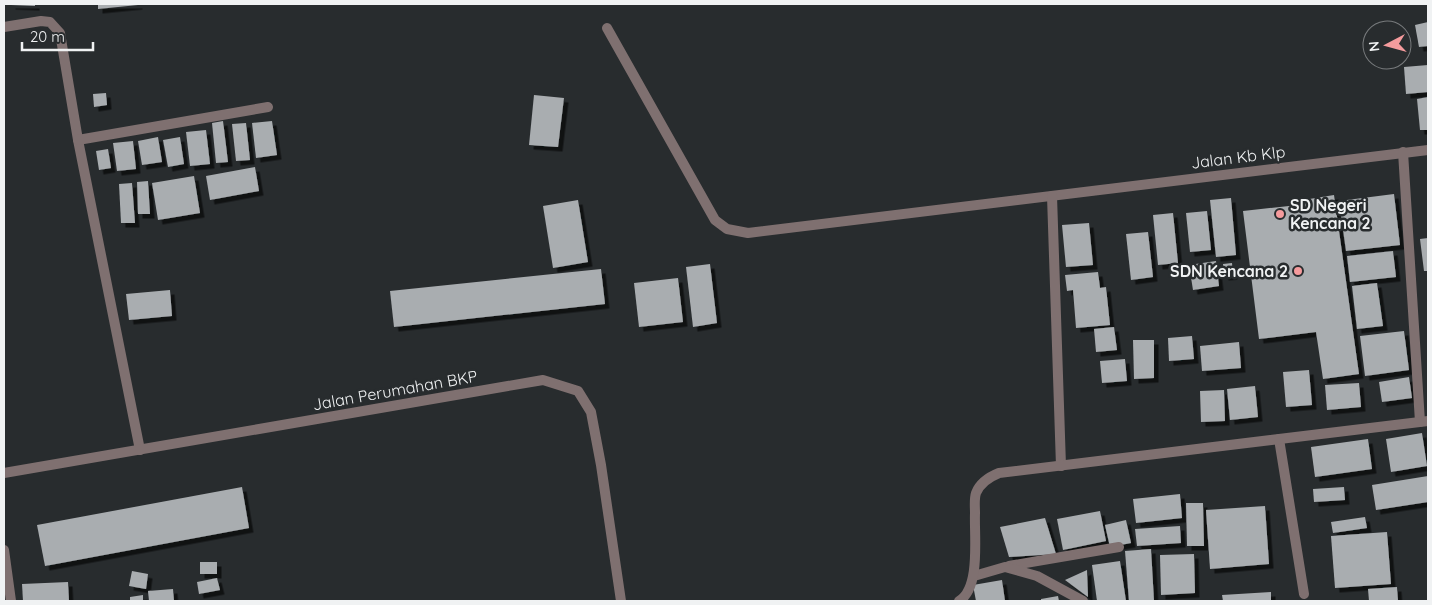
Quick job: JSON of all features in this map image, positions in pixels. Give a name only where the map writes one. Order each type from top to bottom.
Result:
[{"type":"street","points":[[4,27],[41,21],[50,22],[60,33],[78,140],[140,450]]},
{"type":"street","name":"Jalan Kb Klp","points":[[607,28],[715,220],[727,229],[748,233],[1428,150]]},
{"type":"street","points":[[78,140],[268,107]]},
{"type":"street","points":[[959,601],[966,597],[974,576],[976,493],[989,477],[999,473],[1424,421],[1404,152]]},
{"type":"street","points":[[1052,196],[1062,466]]},
{"type":"street","name":"Jalan Perumahan BKP","points":[[4,473],[544,380],[578,391],[590,412],[601,465],[621,601]]},
{"type":"street","points":[[1278,439],[1304,594]]},
{"type":"street","points":[[974,576],[1005,566],[1119,547]]},
{"type":"street","points":[[4,550],[11,601]]},
{"type":"street","points":[[1005,566],[1037,576],[1083,601]]},
{"type":"street","points":[[1060,587],[1063,601]]},
{"type":"building","points":[[35,4],[35,6],[11,5]]},
{"type":"building","points":[[98,4],[138,4],[138,5],[98,9]]},
{"type":"building","points":[[1428,22],[1428,46],[1419,47],[1415,25]]},
{"type":"building","points":[[1428,65],[1428,92],[1406,94],[1404,70],[1412,70],[1412,66]]},
{"type":"building","points":[[106,93],[107,105],[94,107],[93,94]]},
{"type":"building","points":[[534,95],[564,98],[558,147],[529,145]]},
{"type":"building","points":[[1428,97],[1428,130],[1420,130],[1417,99]]},
{"type":"building","points":[[223,121],[228,162],[216,163],[212,123]]},
{"type":"building","points":[[272,121],[277,155],[256,158],[252,123]]},
{"type":"building","points":[[246,123],[250,160],[236,161],[232,124]]},
{"type":"building","points":[[206,130],[210,164],[190,166],[186,132]]},
{"type":"building","points":[[158,137],[162,162],[142,165],[138,141]]},
{"type":"building","points":[[180,137],[184,164],[168,167],[163,140]]},
{"type":"building","points":[[133,141],[136,169],[117,171],[113,143]]},
{"type":"building","points":[[108,149],[111,168],[99,170],[96,151]]},
{"type":"building","points":[[255,167],[259,191],[210,200],[206,176]]},
{"type":"building","points":[[194,176],[200,213],[158,220],[152,183]]},
{"type":"building","points":[[148,181],[150,214],[138,214],[137,182]]},
{"type":"building","points":[[132,183],[135,223],[121,223],[119,184]]},
{"type":"building","points":[[1394,194],[1400,245],[1346,251],[1339,201]]},
{"type":"building","name":"SDN Kencana 2","points":[[1334,195],[1359,374],[1323,379],[1316,332],[1259,339],[1243,211],[1298,205],[1297,201]]},
{"type":"building","points":[[1231,198],[1236,255],[1216,257],[1210,200]]},
{"type":"building","points":[[578,200],[588,262],[553,268],[543,206]]},
{"type":"building","points":[[1207,211],[1211,250],[1190,252],[1186,213]]},
{"type":"building","points":[[1173,213],[1178,263],[1158,265],[1153,215]]},
{"type":"building","points":[[1089,223],[1093,265],[1066,267],[1062,225]]},
{"type":"building","points":[[1148,232],[1153,277],[1131,280],[1126,234]]},
{"type":"building","points":[[1428,238],[1428,271],[1424,271],[1420,239]]},
{"type":"building","points":[[1393,251],[1396,277],[1350,282],[1347,256]]},
{"type":"building","points":[[1216,261],[1219,286],[1193,290],[1189,265]]},
{"type":"building","points":[[1232,263],[1233,275],[1224,276],[1223,264]]},
{"type":"building","points":[[710,264],[717,323],[693,327],[686,267]]},
{"type":"building","points":[[601,269],[605,304],[394,327],[390,291]]},
{"type":"building","points":[[1098,272],[1100,288],[1106,287],[1110,325],[1076,328],[1073,290],[1067,291],[1065,275]]},
{"type":"building","points":[[678,278],[683,322],[639,327],[634,283]]},
{"type":"building","points":[[1377,283],[1383,326],[1357,329],[1352,286]]},
{"type":"building","points":[[170,290],[172,316],[129,320],[126,294]]},
{"type":"building","points":[[1114,327],[1117,350],[1096,352],[1094,329]]},
{"type":"building","points":[[1404,331],[1409,370],[1365,376],[1360,336]]},
{"type":"building","points":[[1192,336],[1194,359],[1169,361],[1168,338]]},
{"type":"building","points":[[1133,340],[1154,340],[1154,378],[1134,379]]},
{"type":"building","points":[[1239,342],[1241,368],[1202,371],[1200,346]]},
{"type":"building","points":[[1125,359],[1127,381],[1102,383],[1100,361]]},
{"type":"building","points":[[1309,370],[1312,405],[1286,407],[1283,372]]},
{"type":"building","points":[[1409,377],[1412,398],[1382,402],[1379,382]]},
{"type":"building","points":[[1359,383],[1361,407],[1327,410],[1325,385]]},
{"type":"building","points":[[1255,386],[1258,417],[1230,420],[1227,389]]},
{"type":"building","points":[[1224,390],[1225,421],[1201,422],[1200,391]]},
{"type":"building","points":[[1422,433],[1427,466],[1391,472],[1386,439]]},
{"type":"building","points":[[1368,439],[1372,469],[1315,477],[1311,447]]},
{"type":"building","points":[[1428,476],[1428,502],[1376,510],[1372,485]]},
{"type":"building","points":[[242,487],[249,528],[45,566],[37,525]]},
{"type":"building","points":[[1344,487],[1345,500],[1314,502],[1313,489]]},
{"type":"building","points":[[1180,494],[1182,518],[1136,523],[1133,499]]},
{"type":"building","points":[[1186,503],[1203,503],[1204,546],[1187,546]]},
{"type":"building","points":[[1265,506],[1269,564],[1210,569],[1206,510]]},
{"type":"building","points":[[1100,511],[1106,541],[1063,550],[1057,519]]},
{"type":"building","points":[[1365,517],[1367,528],[1333,533],[1331,522]]},
{"type":"building","points":[[1045,518],[1056,554],[1009,557],[1000,527]]},
{"type":"building","points":[[1126,520],[1131,543],[1110,547],[1105,525]]},
{"type":"building","points":[[1180,526],[1181,543],[1137,546],[1135,529]]},
{"type":"building","points":[[1387,532],[1391,584],[1335,588],[1331,536]]},
{"type":"building","points":[[1151,549],[1154,601],[1129,601],[1125,551]]},
{"type":"building","points":[[1194,554],[1195,593],[1161,595],[1160,555]]},
{"type":"building","points":[[1120,561],[1126,601],[1097,601],[1092,565]]},
{"type":"building","points":[[200,562],[217,562],[217,574],[200,574]]},
{"type":"building","points":[[1087,570],[1088,597],[1065,580]]},
{"type":"building","points":[[132,571],[148,574],[146,589],[129,586]]},
{"type":"building","points":[[217,578],[220,590],[199,594],[197,582]]},
{"type":"building","points":[[1002,580],[1005,601],[976,601],[973,585]]},
{"type":"building","points":[[68,582],[69,601],[23,601],[22,584]]},
{"type":"building","points":[[1397,587],[1398,601],[1369,601],[1368,589]]},
{"type":"building","points":[[173,589],[174,601],[149,601],[148,591]]},
{"type":"building","points":[[1271,592],[1271,601],[1223,601],[1222,595]]},
{"type":"building","points":[[143,595],[143,601],[130,601],[130,597]]},
{"type":"building","points":[[1058,596],[1059,601],[1041,601],[1041,599]]},
{"type":"place","name":"SD Negeri Kencana 2","points":[[1280,214]]},
{"type":"place","name":"SDN Kencana 2","points":[[1298,271]]}]
